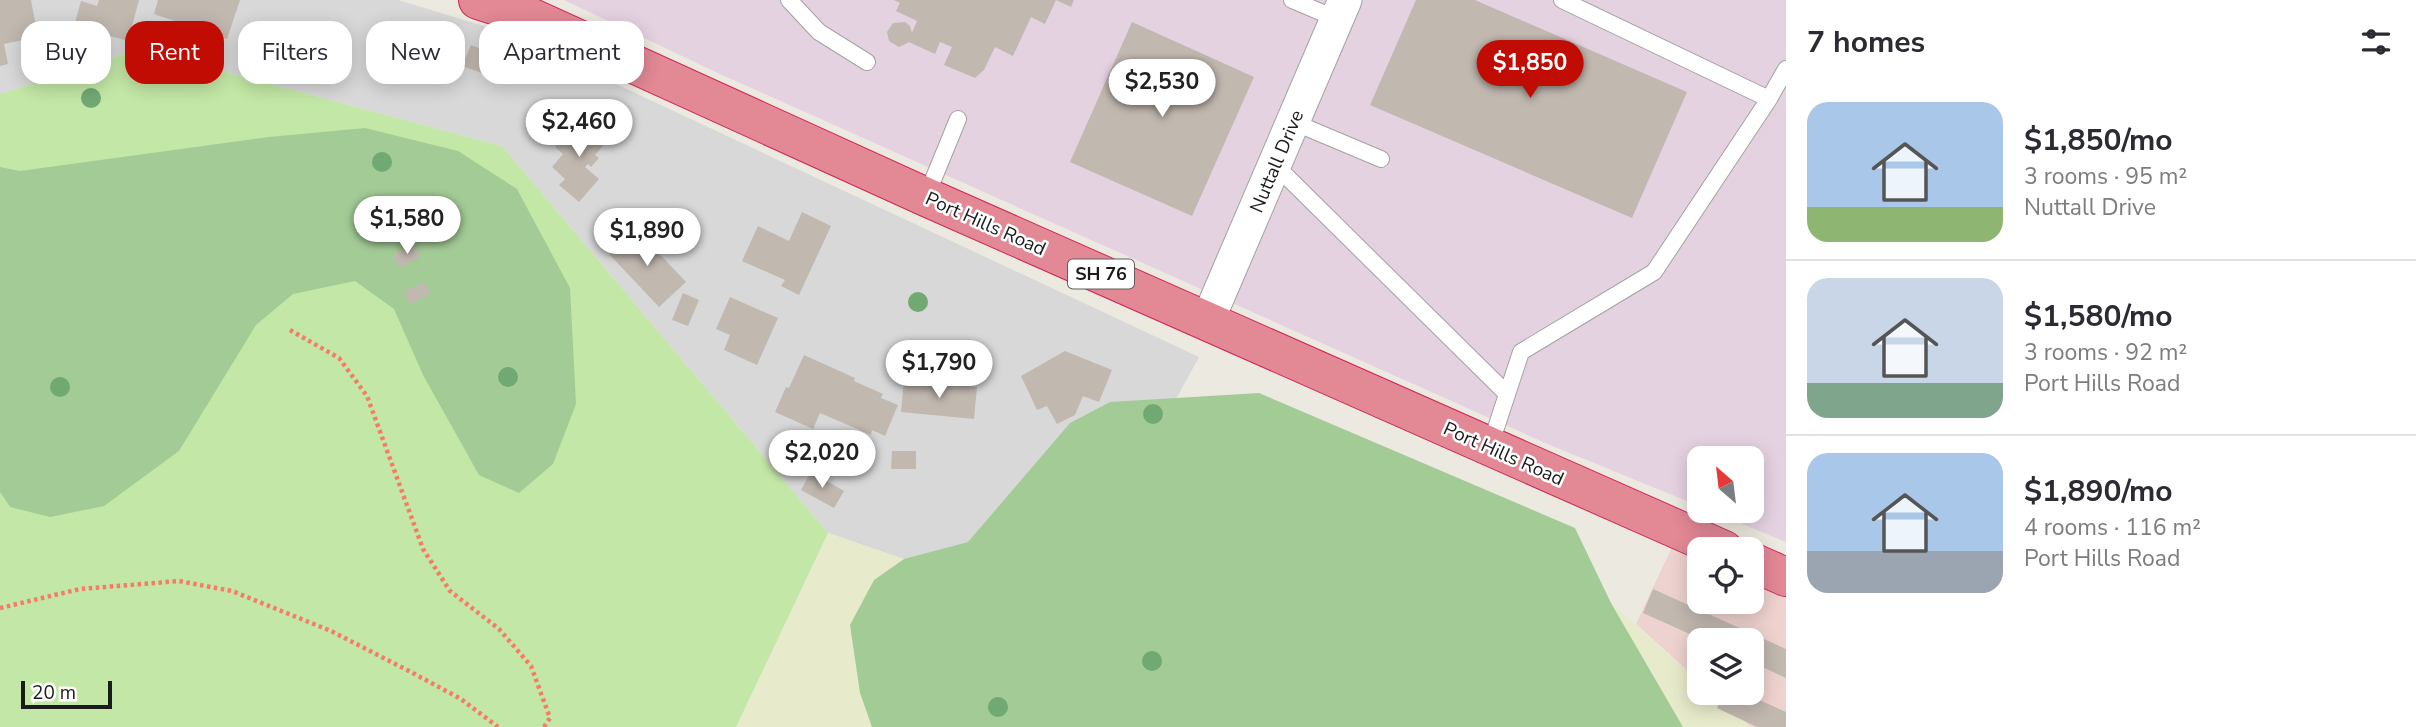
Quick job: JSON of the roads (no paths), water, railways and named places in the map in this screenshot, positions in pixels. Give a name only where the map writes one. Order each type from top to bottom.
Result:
[{"type":"highway","name":"Port Hills Road","points":[[478,0],[528,16],[926,197],[1695,537]]},
{"type":"highway","points":[[1764,567],[1786,577]]},
{"type":"street","name":"Nuttall Drive","points":[[1207,322],[1341,10]]},
{"type":"lane","points":[[789,0],[819,32],[867,62]]},
{"type":"lane","points":[[1292,0],[1341,10]]},
{"type":"lane","points":[[1562,0],[1769,99]]},
{"type":"lane","points":[[1490,446],[1521,352],[1654,272],[1769,99],[1786,69]]},
{"type":"lane","points":[[926,197],[958,119]]},
{"type":"lane","points":[[1293,122],[1381,159]]},
{"type":"lane","points":[[1275,165],[1507,394]]}]
